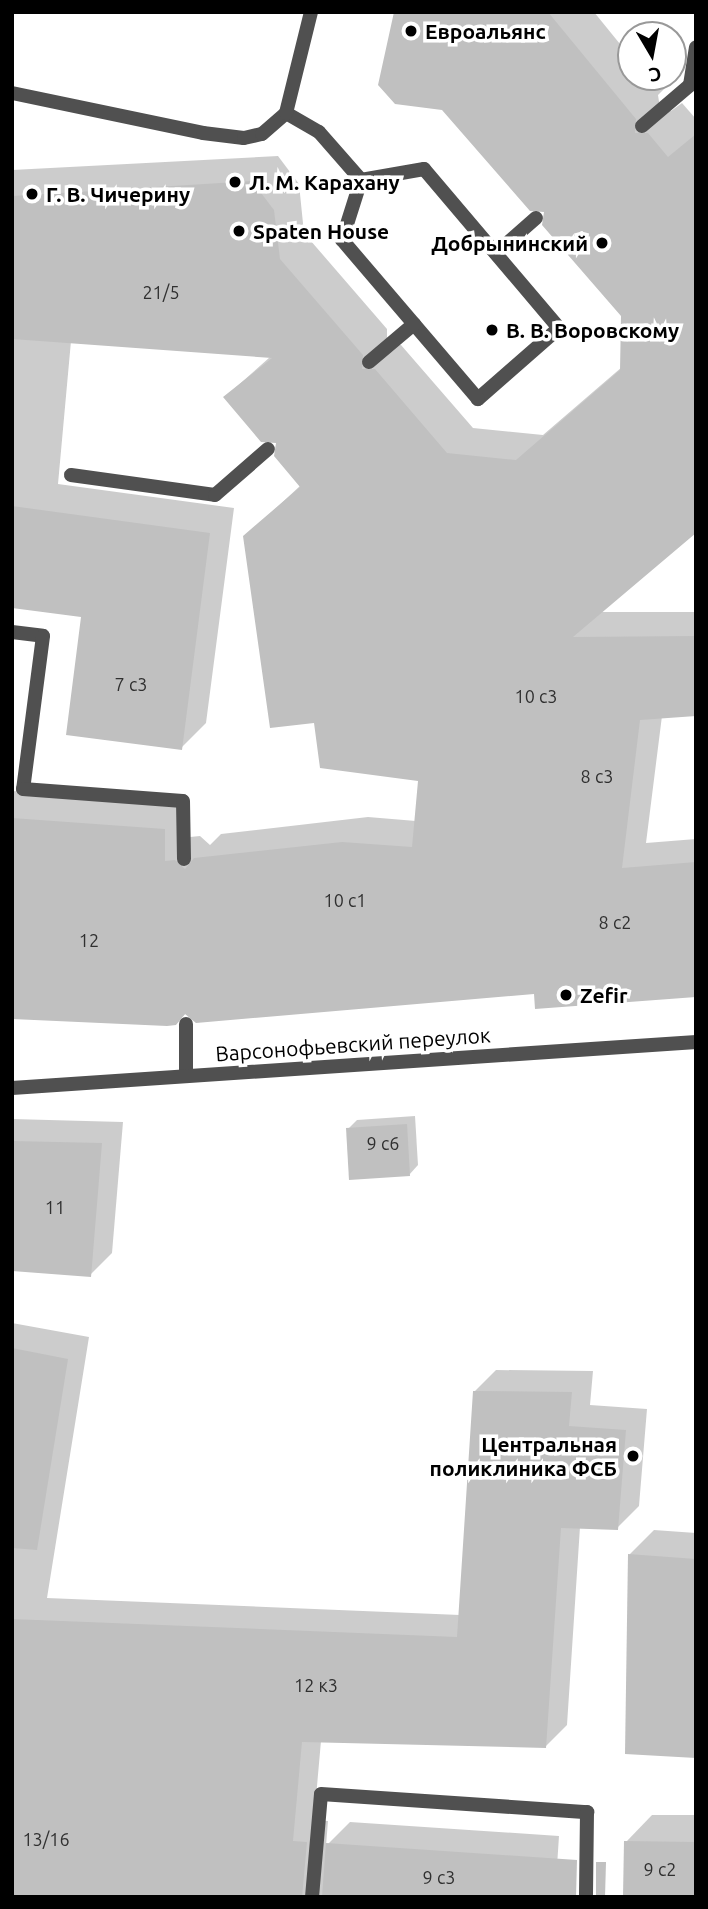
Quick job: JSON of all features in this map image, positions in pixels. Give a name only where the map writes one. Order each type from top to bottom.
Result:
[{"type":"street","points":[[12,93],[244,138],[270,129],[286,113],[311,12]]},
{"type":"street","points":[[642,126],[690,85],[696,47]]},
{"type":"street","points":[[286,113],[319,132],[361,180]]},
{"type":"street","points":[[424,169],[559,328],[478,399],[342,240],[361,180],[424,169]]},
{"type":"street","points":[[496,253],[536,218]]},
{"type":"street","points":[[369,362],[414,324]]},
{"type":"street","points":[[71,475],[215,495],[268,449]]},
{"type":"street","points":[[12,632],[43,636],[23,789],[183,801],[184,859]]},
{"type":"street","points":[[186,1024],[186,1076]]},
{"type":"street","name":"Варсонофьевский переулок","points":[[12,1088],[696,1042]]},
{"type":"street","points":[[312,1897],[321,1794],[587,1812],[586,1897]]},
{"type":"building","points":[[394,12],[548,12],[636,119],[635,133],[648,133],[668,157],[696,134],[696,533],[573,637],[696,636],[696,716],[640,720],[622,868],[696,862],[696,997],[535,1009],[534,994],[196,1023],[185,1014],[176,1025],[167,1026],[12,1019],[12,818],[165,829],[165,861],[175,860],[185,869],[194,858],[342,842],[412,847],[418,781],[320,768],[314,723],[270,728],[243,536],[300,487],[274,456],[276,443],[261,442],[223,397],[272,358],[12,339],[12,196],[252,181],[274,210],[280,259],[363,355],[362,369],[375,369],[447,453],[516,460],[620,370],[621,316],[542,225],[544,212],[530,211],[442,110],[395,104],[378,85]]},
{"type":"building","points":[[12,506],[210,533],[182,750],[66,735],[81,617],[12,608]]},
{"type":"building","points":[[407,1124],[410,1176],[349,1180],[346,1128]]},
{"type":"building","points":[[12,1141],[102,1143],[91,1277],[12,1271]]},
{"type":"building","points":[[12,1348],[68,1359],[37,1550],[12,1548]]},
{"type":"building","points":[[473,1391],[572,1392],[569,1426],[626,1430],[618,1530],[561,1528],[546,1748],[302,1742],[293,1841],[307,1842],[302,1897],[12,1897],[12,1619],[457,1637]]},
{"type":"building","points":[[628,1554],[696,1559],[696,1758],[625,1754]]},
{"type":"building","points":[[624,1841],[696,1842],[696,1897],[623,1897]]},
{"type":"building","points":[[326,1843],[577,1860],[576,1897],[322,1897]]},
{"type":"building","points":[[596,1862],[606,1862],[605,1897],[596,1897]]},
{"type":"place","name":"Евроальянс","points":[[411,31]]},
{"type":"place","name":"Л. М. Карахану","points":[[235,182]]},
{"type":"place","name":"Г. В. Чичерину","points":[[32,194]]},
{"type":"place","name":"Spaten House","points":[[239,231]]},
{"type":"place","name":"Добрынинский","points":[[602,243]]},
{"type":"place","name":"В. В. Воровскому","points":[[492,330]]},
{"type":"place","name":"Zefir","points":[[566,995]]},
{"type":"place","name":"Центральная поликлиника ФСБ","points":[[633,1456]]}]
